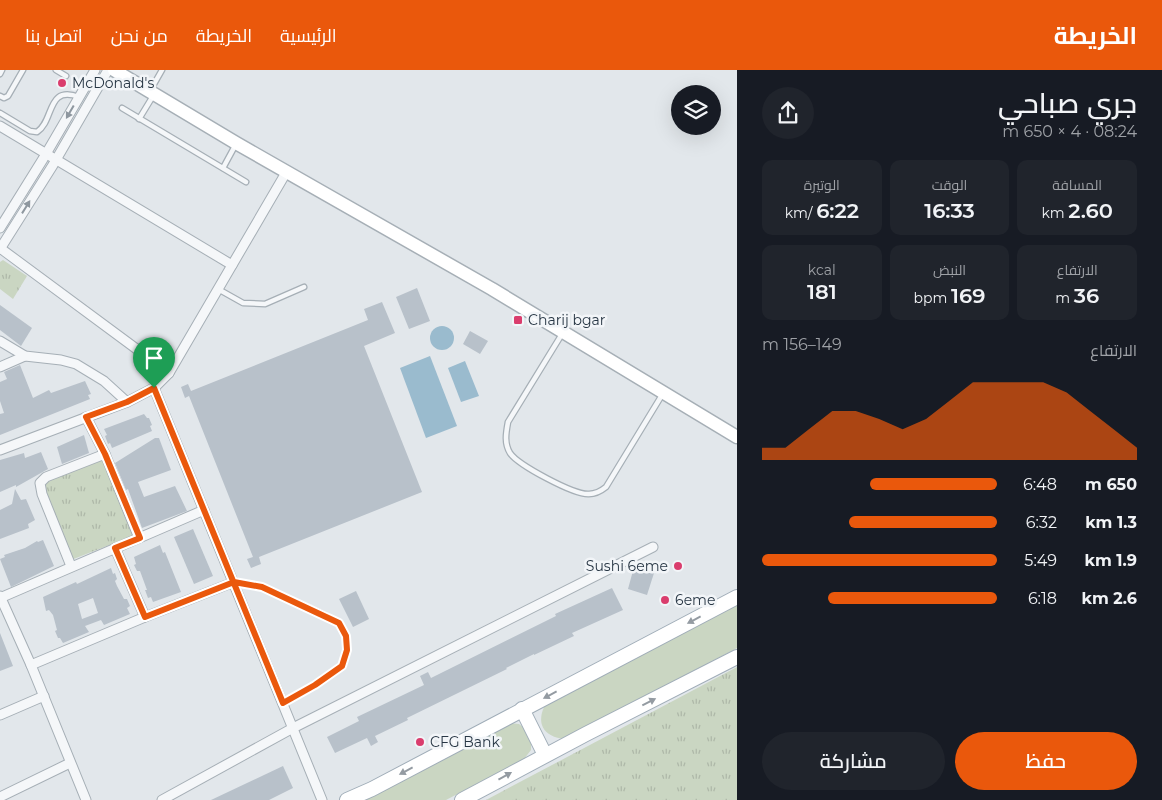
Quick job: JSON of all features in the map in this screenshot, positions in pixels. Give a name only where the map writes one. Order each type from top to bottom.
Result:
[{"type":"main road","points":[[114,70],[236,143],[492,288],[737,437]]},
{"type":"main road","points":[[347,800],[372,789],[737,597]]},
{"type":"main road","points":[[462,800],[545,755],[737,657]]},
{"type":"main road","points":[[522,709],[545,755]]},
{"type":"street","points":[[0,228],[47,153],[95,70]]},
{"type":"street","points":[[108,70],[57,158],[0,248],[169,372]]},
{"type":"street","points":[[0,126],[57,158],[232,265]]},
{"type":"street","points":[[0,450],[127,402],[154,388],[169,372],[287,171]]},
{"type":"street","points":[[0,341],[25,356],[62,360],[76,364],[104,381],[127,402]]},
{"type":"street","points":[[0,367],[25,356]]},
{"type":"street","points":[[154,388],[322,800]]},
{"type":"street","points":[[86,417],[105,454],[140,538]]},
{"type":"street","points":[[71,566],[44,499],[40,482],[46,477],[105,454]]},
{"type":"street","points":[[86,800],[32,665],[0,597],[204,510]]},
{"type":"street","points":[[162,800],[293,728],[653,547]]},
{"type":"street","points":[[115,548],[145,617]]},
{"type":"street","points":[[32,665],[234,582]]},
{"type":"street","points":[[0,715],[44,696]]},
{"type":"street","points":[[0,797],[70,763]]},
{"type":"lane","points":[[0,74],[2,70]]},
{"type":"lane","points":[[0,96],[4,98],[8,96],[24,70]]},
{"type":"lane","points":[[56,70],[66,76]]},
{"type":"lane","points":[[140,119],[162,70]]},
{"type":"lane","points":[[0,113],[30,131],[37,132],[42,129],[53,105],[61,95],[66,93],[79,97]]},
{"type":"lane","points":[[122,108],[246,182]]},
{"type":"lane","points":[[223,168],[236,143]]},
{"type":"lane","points":[[218,289],[243,303],[265,304],[304,287]]},
{"type":"lane","points":[[562,332],[508,422],[506,434],[506,442],[511,454],[540,475],[587,495],[602,490],[606,487],[664,393]]},
{"type":"lane","points":[[234,582],[262,587],[325,615],[339,623],[346,636],[347,650],[342,666],[315,685],[283,703]]},
{"type":"green space","points":[[3,260],[27,276],[13,299],[0,289],[0,262]]},
{"type":"green space","points":[[104,456],[135,535],[71,560],[42,483]]},
{"type":"green space","points":[[737,605],[737,648],[565,739],[551,735],[543,728],[541,717],[546,703]]},
{"type":"green space","points":[[737,667],[737,800],[486,800]]},
{"type":"green space","points":[[507,723],[519,724],[524,728],[531,740],[531,750],[524,759],[446,800],[361,800]]},
{"type":"water","points":[[442,326],[451,329],[454,338],[451,347],[442,350],[433,347],[430,338],[433,329]]},
{"type":"water","points":[[430,356],[457,426],[426,438],[400,368]]},
{"type":"water","points":[[465,361],[479,396],[461,402],[448,368]]},
{"type":"building","points":[[417,288],[430,321],[409,329],[396,297]]},
{"type":"building","points":[[382,302],[395,333],[364,346],[422,492],[259,557],[261,564],[251,568],[247,559],[253,557],[189,396],[185,398],[181,387],[188,384],[191,391],[368,320],[364,309]]},
{"type":"building","points":[[0,305],[32,328],[21,346],[0,330]]},
{"type":"building","points":[[470,331],[488,341],[480,354],[463,344]]},
{"type":"building","points":[[20,365],[33,398],[49,390],[51,393],[85,381],[91,394],[88,395],[90,399],[0,435],[0,414],[4,413],[0,401],[0,382],[7,379],[4,372]]},
{"type":"building","points":[[144,414],[149,418],[152,431],[112,448],[110,443],[108,444],[104,429]]},
{"type":"building","points":[[84,435],[89,453],[62,464],[57,447]]},
{"type":"building","points":[[155,438],[159,438],[171,470],[138,482],[144,497],[175,486],[187,511],[142,528],[128,489],[126,490],[115,463]]},
{"type":"building","points":[[41,452],[48,469],[16,487],[16,485],[0,492],[0,460],[24,453],[25,458]]},
{"type":"building","points":[[15,489],[21,500],[26,499],[35,520],[28,524],[29,528],[0,539],[0,510],[12,504]]},
{"type":"building","points":[[193,529],[213,576],[194,584],[174,537]]},
{"type":"building","points":[[43,540],[54,566],[11,587],[0,559],[5,557],[4,555]]},
{"type":"building","points":[[160,545],[163,553],[165,552],[181,592],[153,602],[151,597],[148,598],[140,571],[137,571],[134,565],[136,564],[134,557]]},
{"type":"building","points":[[634,567],[654,573],[647,595],[628,589]]},
{"type":"building","points":[[111,568],[117,579],[115,581],[117,586],[130,606],[127,608],[130,614],[104,625],[101,620],[85,626],[89,632],[63,643],[55,631],[57,630],[53,615],[49,610],[46,611],[43,597],[76,582],[77,584]],"holes":[[[93,598],[98,613],[82,619],[78,604]]]},
{"type":"building","points":[[612,588],[623,610],[572,633],[574,636],[407,718],[408,720],[375,736],[378,742],[371,746],[367,738],[335,753],[327,737],[359,721],[357,717],[424,685],[420,676],[428,672],[431,678],[556,616],[555,614]]},
{"type":"building","points":[[356,591],[369,619],[353,627],[339,599]]},
{"type":"building","points":[[0,633],[13,666],[0,671]]},
{"type":"building","points":[[283,766],[293,788],[269,800],[211,800]]},
{"type":"place","name":"McDonald's","points":[[62,83]]},
{"type":"place","name":"Charij bgar","points":[[518,320]]},
{"type":"place","name":"Sushi 6eme","points":[[678,566]]},
{"type":"place","name":"6eme","points":[[665,600]]},
{"type":"place","name":"CFG Bank","points":[[420,742]]},
{"type":"route","points":[[154,388],[127,402],[86,417],[105,454],[140,538],[115,548],[145,617],[234,582],[262,587],[339,623],[346,636],[347,650],[342,666],[315,685],[283,703],[234,582],[154,388]]}]
